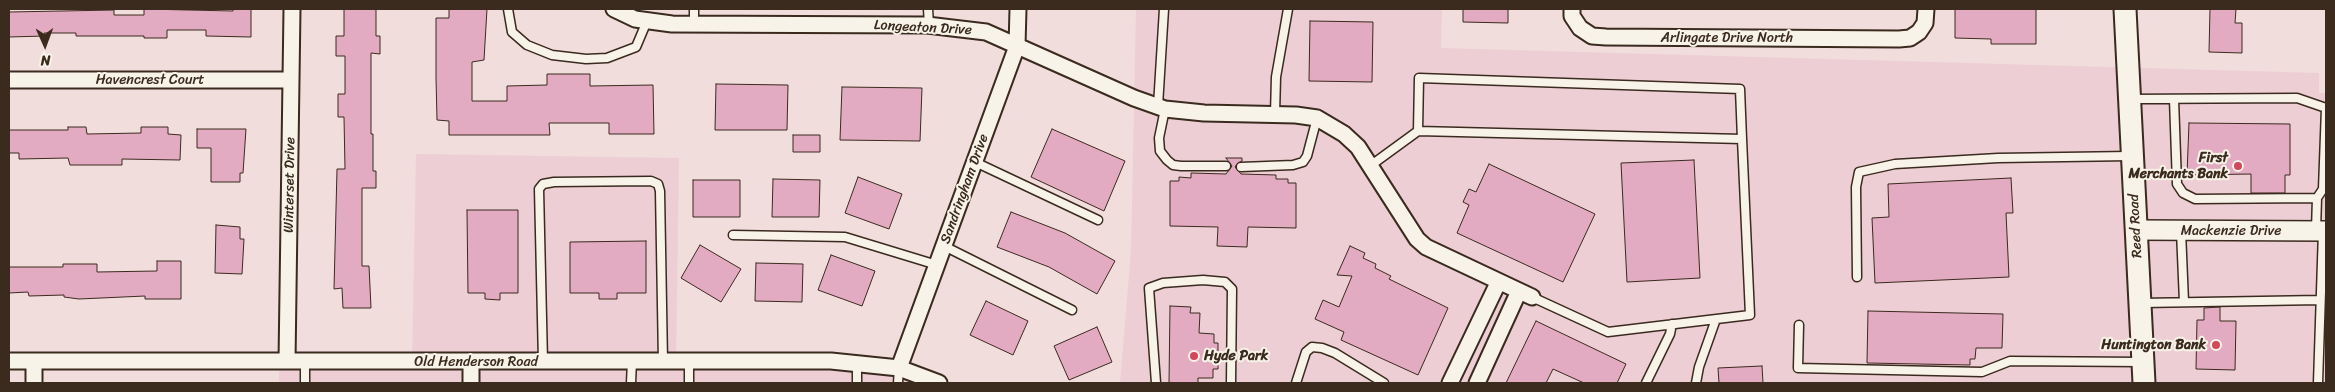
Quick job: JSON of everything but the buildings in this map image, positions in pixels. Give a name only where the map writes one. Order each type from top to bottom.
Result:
[{"type":"main road","name":"Reed Road","points":[[2124,9],[2144,383]]},
{"type":"street","name":"Winterset Drive","points":[[287,360],[292,9]]},
{"type":"street","name":"Longeaton Drive","points":[[614,9],[635,19],[694,24],[928,25],[986,32],[1134,98],[1162,108],[1204,113],[1275,114],[1317,118]]},
{"type":"street","name":"Sandringham Drive","points":[[899,368],[1017,46],[1018,9]]},
{"type":"street","name":"Arlingate Drive North","points":[[1572,9],[1572,16],[1580,28],[1592,36],[1899,39],[1910,38],[1919,32],[1925,23],[1926,9]]},
{"type":"street","name":"Havencrest Court","points":[[9,80],[291,80]]},
{"type":"street","points":[[1317,118],[1344,134],[1358,147],[1421,243],[1442,256],[1525,294],[1477,383]]},
{"type":"street","name":"Mackenzie Drive","points":[[2136,230],[2322,231]]},
{"type":"street","points":[[1450,383],[1498,282]]},
{"type":"street","name":"Old Henderson Road","points":[[9,360],[831,362],[899,368],[939,383]]},
{"type":"street","points":[[34,361],[34,383]]},
{"type":"street","points":[[470,383],[471,362]]},
{"type":"lane","points":[[508,9],[512,32],[526,45],[552,54],[586,59],[607,58],[636,47],[647,21]]},
{"type":"lane","points":[[694,9],[694,24]]},
{"type":"lane","points":[[928,9],[928,25]]},
{"type":"lane","points":[[1164,9],[1160,151],[1173,165],[1226,166]]},
{"type":"lane","points":[[1275,114],[1276,77],[1288,9]]},
{"type":"lane","points":[[1418,131],[1419,78],[1740,89],[1750,314],[1608,332],[1525,294]]},
{"type":"lane","points":[[2130,99],[2297,98],[2326,108],[2324,189],[2317,198],[2322,231],[2318,383]]},
{"type":"lane","points":[[2174,99],[2177,184],[2183,193],[2195,199],[2317,198]]},
{"type":"lane","points":[[1241,167],[1293,165],[1303,162],[1307,156],[1317,118]]},
{"type":"lane","points":[[1370,166],[1418,131],[1742,139]]},
{"type":"lane","points":[[1856,277],[1856,187],[1859,172],[1895,164],[1998,158],[2132,156]]},
{"type":"lane","points":[[975,162],[1098,220]]},
{"type":"lane","points":[[543,362],[538,189],[543,184],[554,182],[641,181],[651,181],[658,184],[660,191],[663,362]]},
{"type":"lane","points":[[2181,231],[2184,302]]},
{"type":"lane","points":[[733,235],[845,237],[937,265]]},
{"type":"lane","points":[[944,246],[1072,310]]},
{"type":"lane","points":[[1156,383],[1150,288],[1163,283],[1203,280],[1225,282],[1232,289],[1231,383]]},
{"type":"lane","points":[[2140,303],[2320,300]]},
{"type":"lane","points":[[1696,383],[1699,367],[1716,319]]},
{"type":"lane","points":[[1646,383],[1670,334],[1672,324]]},
{"type":"lane","points":[[1799,325],[1798,368],[1982,372],[2010,361],[2143,362]]},
{"type":"lane","points":[[1296,383],[1306,352],[1312,347],[1322,348],[1335,353],[1384,383]]},
{"type":"lane","points":[[305,361],[305,383]]},
{"type":"lane","points":[[631,383],[632,362]]},
{"type":"lane","points":[[689,383],[690,362]]},
{"type":"lane","points":[[857,364],[858,383]]},
{"type":"lane","points":[[898,383],[899,368]]},
{"type":"shaded area","points":[[1136,9],[1442,9],[1441,48],[2319,73],[2319,93],[2326,93],[2326,383],[1120,383],[1131,251]]},
{"type":"shaded area","points":[[416,154],[679,158],[676,364],[877,369],[927,383],[279,383],[279,363],[412,363]]},
{"type":"place","name":"First Merchants Bank","points":[[2238,166]]},
{"type":"place","name":"Huntington Bank","points":[[2216,345]]},
{"type":"place","name":"Hyde Park","points":[[1194,356]]}]
